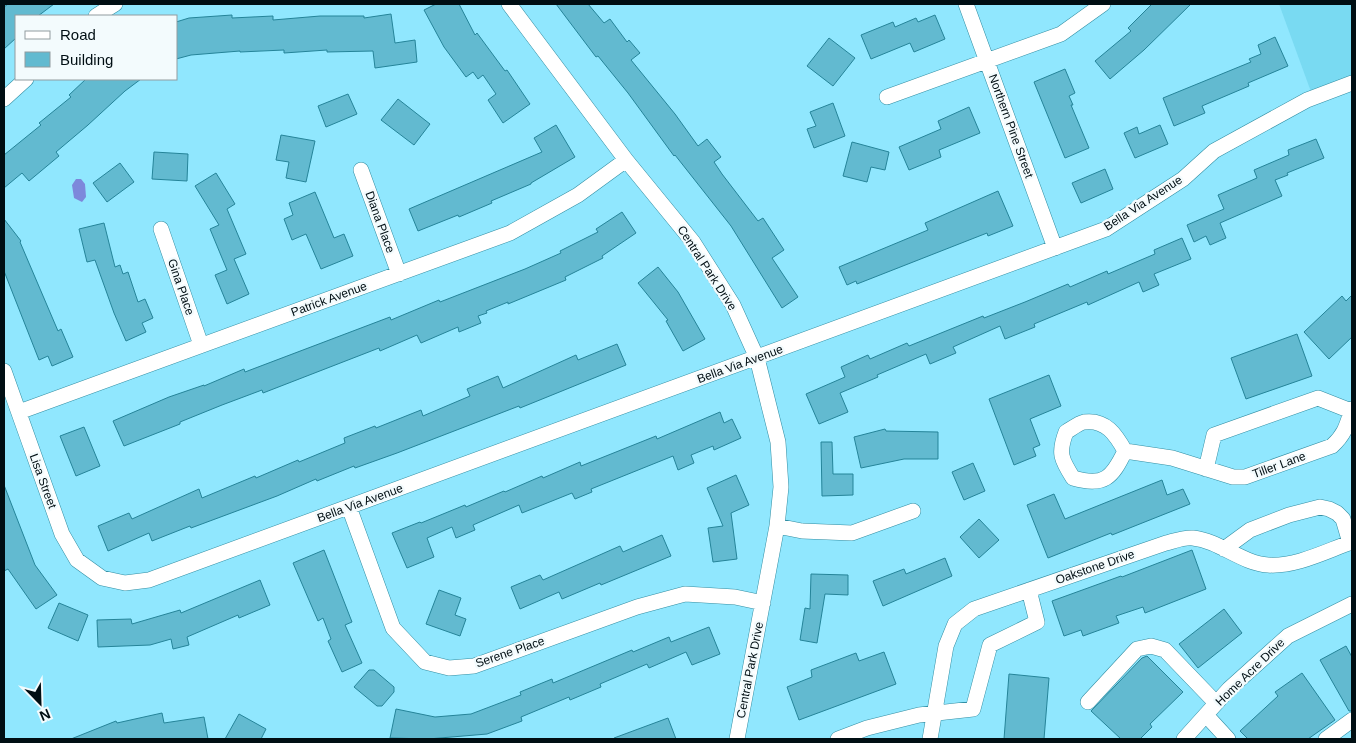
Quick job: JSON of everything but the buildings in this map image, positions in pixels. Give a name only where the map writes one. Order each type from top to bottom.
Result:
[{"type":"street","points":[[98,15],[115,4]]},
{"type":"street","name":"Central Park Drive","points":[[509,4],[626,160],[693,242],[733,305],[757,358],[778,442],[781,487],[777,526],[738,734]]},
{"type":"street","name":"Northern Pine Street","points":[[966,4],[1055,248]]},
{"type":"street","points":[[886,97],[1061,34],[1103,4]]},
{"type":"street","points":[[4,99],[25,80]]},
{"type":"street","name":"Bella Via Avenue","points":[[102,578],[126,584],[149,580],[1106,229],[1183,179],[1214,151],[1308,100],[1352,83]]},
{"type":"street","name":"Patrick Avenue","points":[[18,412],[510,233],[578,195],[626,160]]},
{"type":"street","name":"Diana Place","points":[[361,170],[399,274]]},
{"type":"street","name":"Gina Place","points":[[161,229],[201,345]]},
{"type":"street","name":"Lisa Street","points":[[4,371],[62,534],[77,560],[102,578]]},
{"type":"street","points":[[1206,469],[1214,436],[1318,398],[1352,410]]},
{"type":"street","name":"Tiller Lane","points":[[1125,450],[1172,458],[1233,477],[1246,477],[1332,446],[1341,437],[1352,410]]},
{"type":"street","points":[[1084,422],[1104,425],[1115,434],[1125,450],[1116,470],[1102,480],[1087,482],[1073,478],[1064,463],[1061,447],[1066,432],[1084,422]]},
{"type":"street","name":"Serene Place","points":[[348,507],[393,628],[426,662],[449,668],[474,666],[637,607],[686,594],[736,597],[763,603]]},
{"type":"street","points":[[1224,549],[1250,530],[1289,515],[1320,508],[1329,509],[1343,519],[1351,542]]},
{"type":"street","points":[[777,526],[802,531],[852,533],[913,511]]},
{"type":"street","name":"Oakstone Drive","points":[[930,739],[946,646],[956,624],[974,609],[1166,542],[1191,538],[1214,544],[1244,559],[1268,565],[1292,563],[1351,542]]},
{"type":"street","points":[[838,739],[867,728],[934,713],[973,709],[990,645],[1037,622],[1029,590]]},
{"type":"street","name":"Home Acre Drive","points":[[1184,739],[1229,689],[1288,636],[1352,604]]},
{"type":"street","points":[[1088,702],[1137,648],[1152,646],[1164,650],[1216,703]]},
{"type":"street","points":[[1206,715],[1228,739]]},
{"type":"street","points":[[1326,739],[1352,720]]},
{"type":"shaded area","points":[[1279,4],[1352,4],[1352,86],[1314,100]]},
{"type":"shaded area","points":[[76,179],[81,179],[85,184],[86,197],[82,202],[74,198],[72,185]]}]
